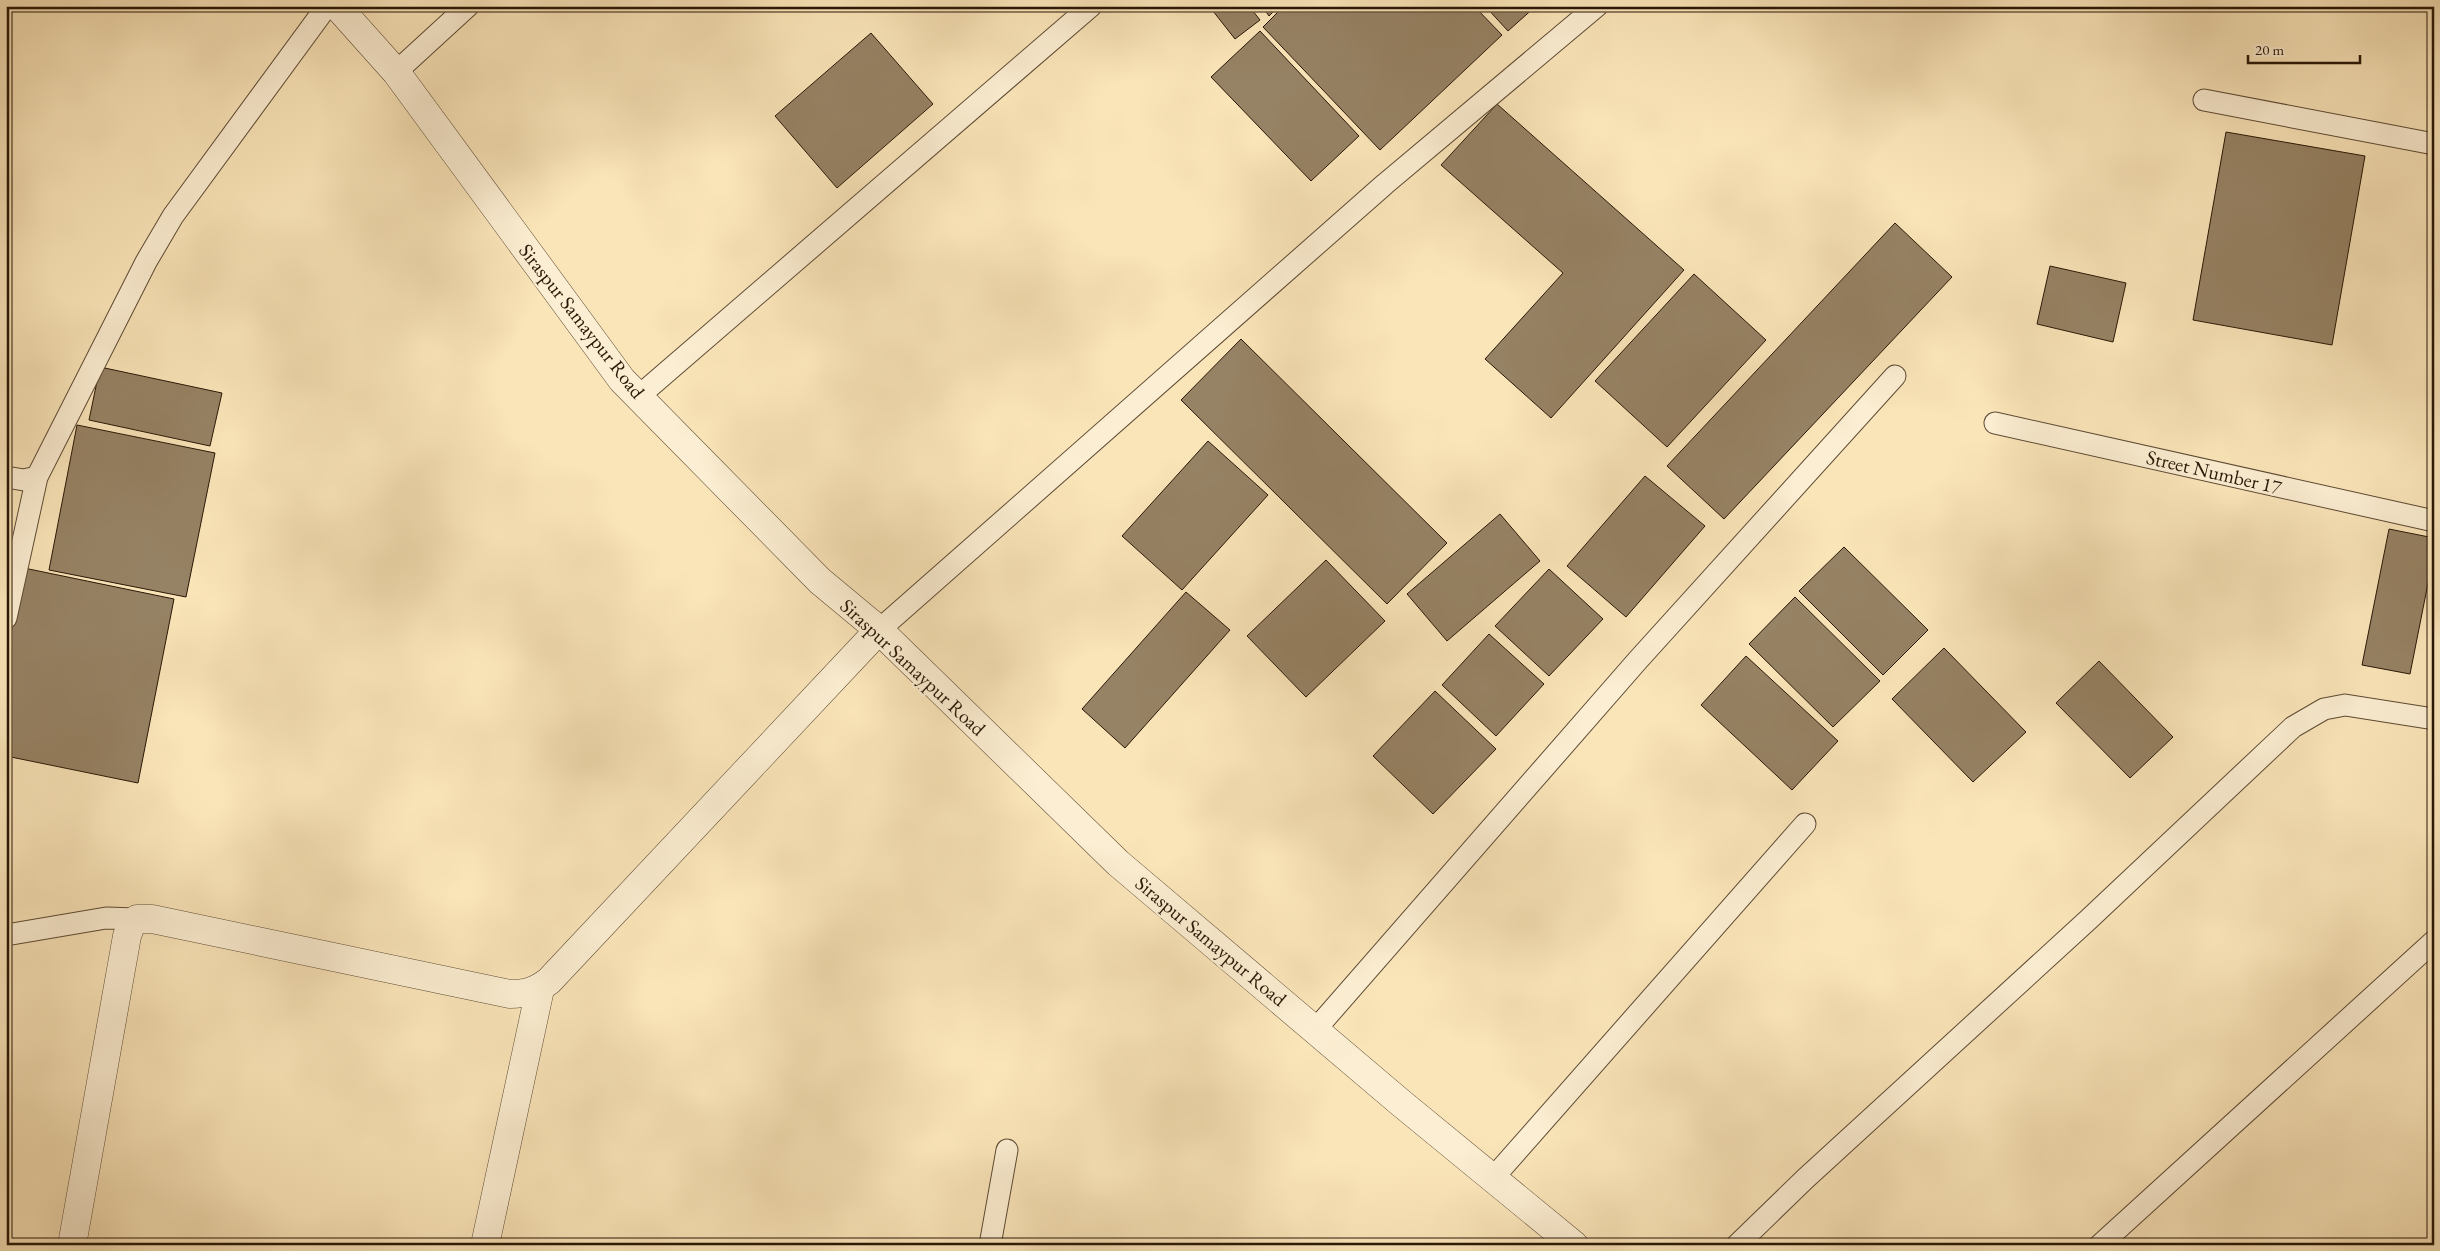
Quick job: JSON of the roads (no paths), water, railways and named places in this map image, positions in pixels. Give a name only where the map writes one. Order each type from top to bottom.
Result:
[{"type":"street","name":"Siraspur Samaypur Road","points":[[338,6],[396,72],[622,380],[820,581],[879,630],[1118,863],[1315,1030],[1574,1245]]},
{"type":"street","points":[[72,1245],[126,936],[131,925],[137,919],[152,919],[510,994],[527,994],[540,988],[879,630]]},
{"type":"street","points":[[485,1245],[540,988]]},
{"type":"lane","points":[[6,618],[37,477],[146,262],[173,216],[327,6]]},
{"type":"lane","points":[[396,72],[468,6]]},
{"type":"lane","points":[[639,396],[1091,6]]},
{"type":"lane","points":[[879,630],[1385,184],[1597,6]]},
{"type":"lane","points":[[2204,100],[2434,144]]},
{"type":"lane","points":[[1315,1030],[1638,660],[1895,376]]},
{"type":"lane","name":"Street Number 17","points":[[1995,423],[2434,521]]},
{"type":"lane","points":[[6,477],[24,480],[37,477]]},
{"type":"lane","points":[[1737,1245],[1827,1158],[2088,920],[2294,727],[2324,709],[2345,705],[2434,719]]},
{"type":"lane","points":[[1493,1178],[1805,824]]},
{"type":"lane","points":[[6,935],[106,918],[137,919]]},
{"type":"lane","points":[[2100,1245],[2434,940]]},
{"type":"lane","points":[[990,1245],[1008,1150]]}]
